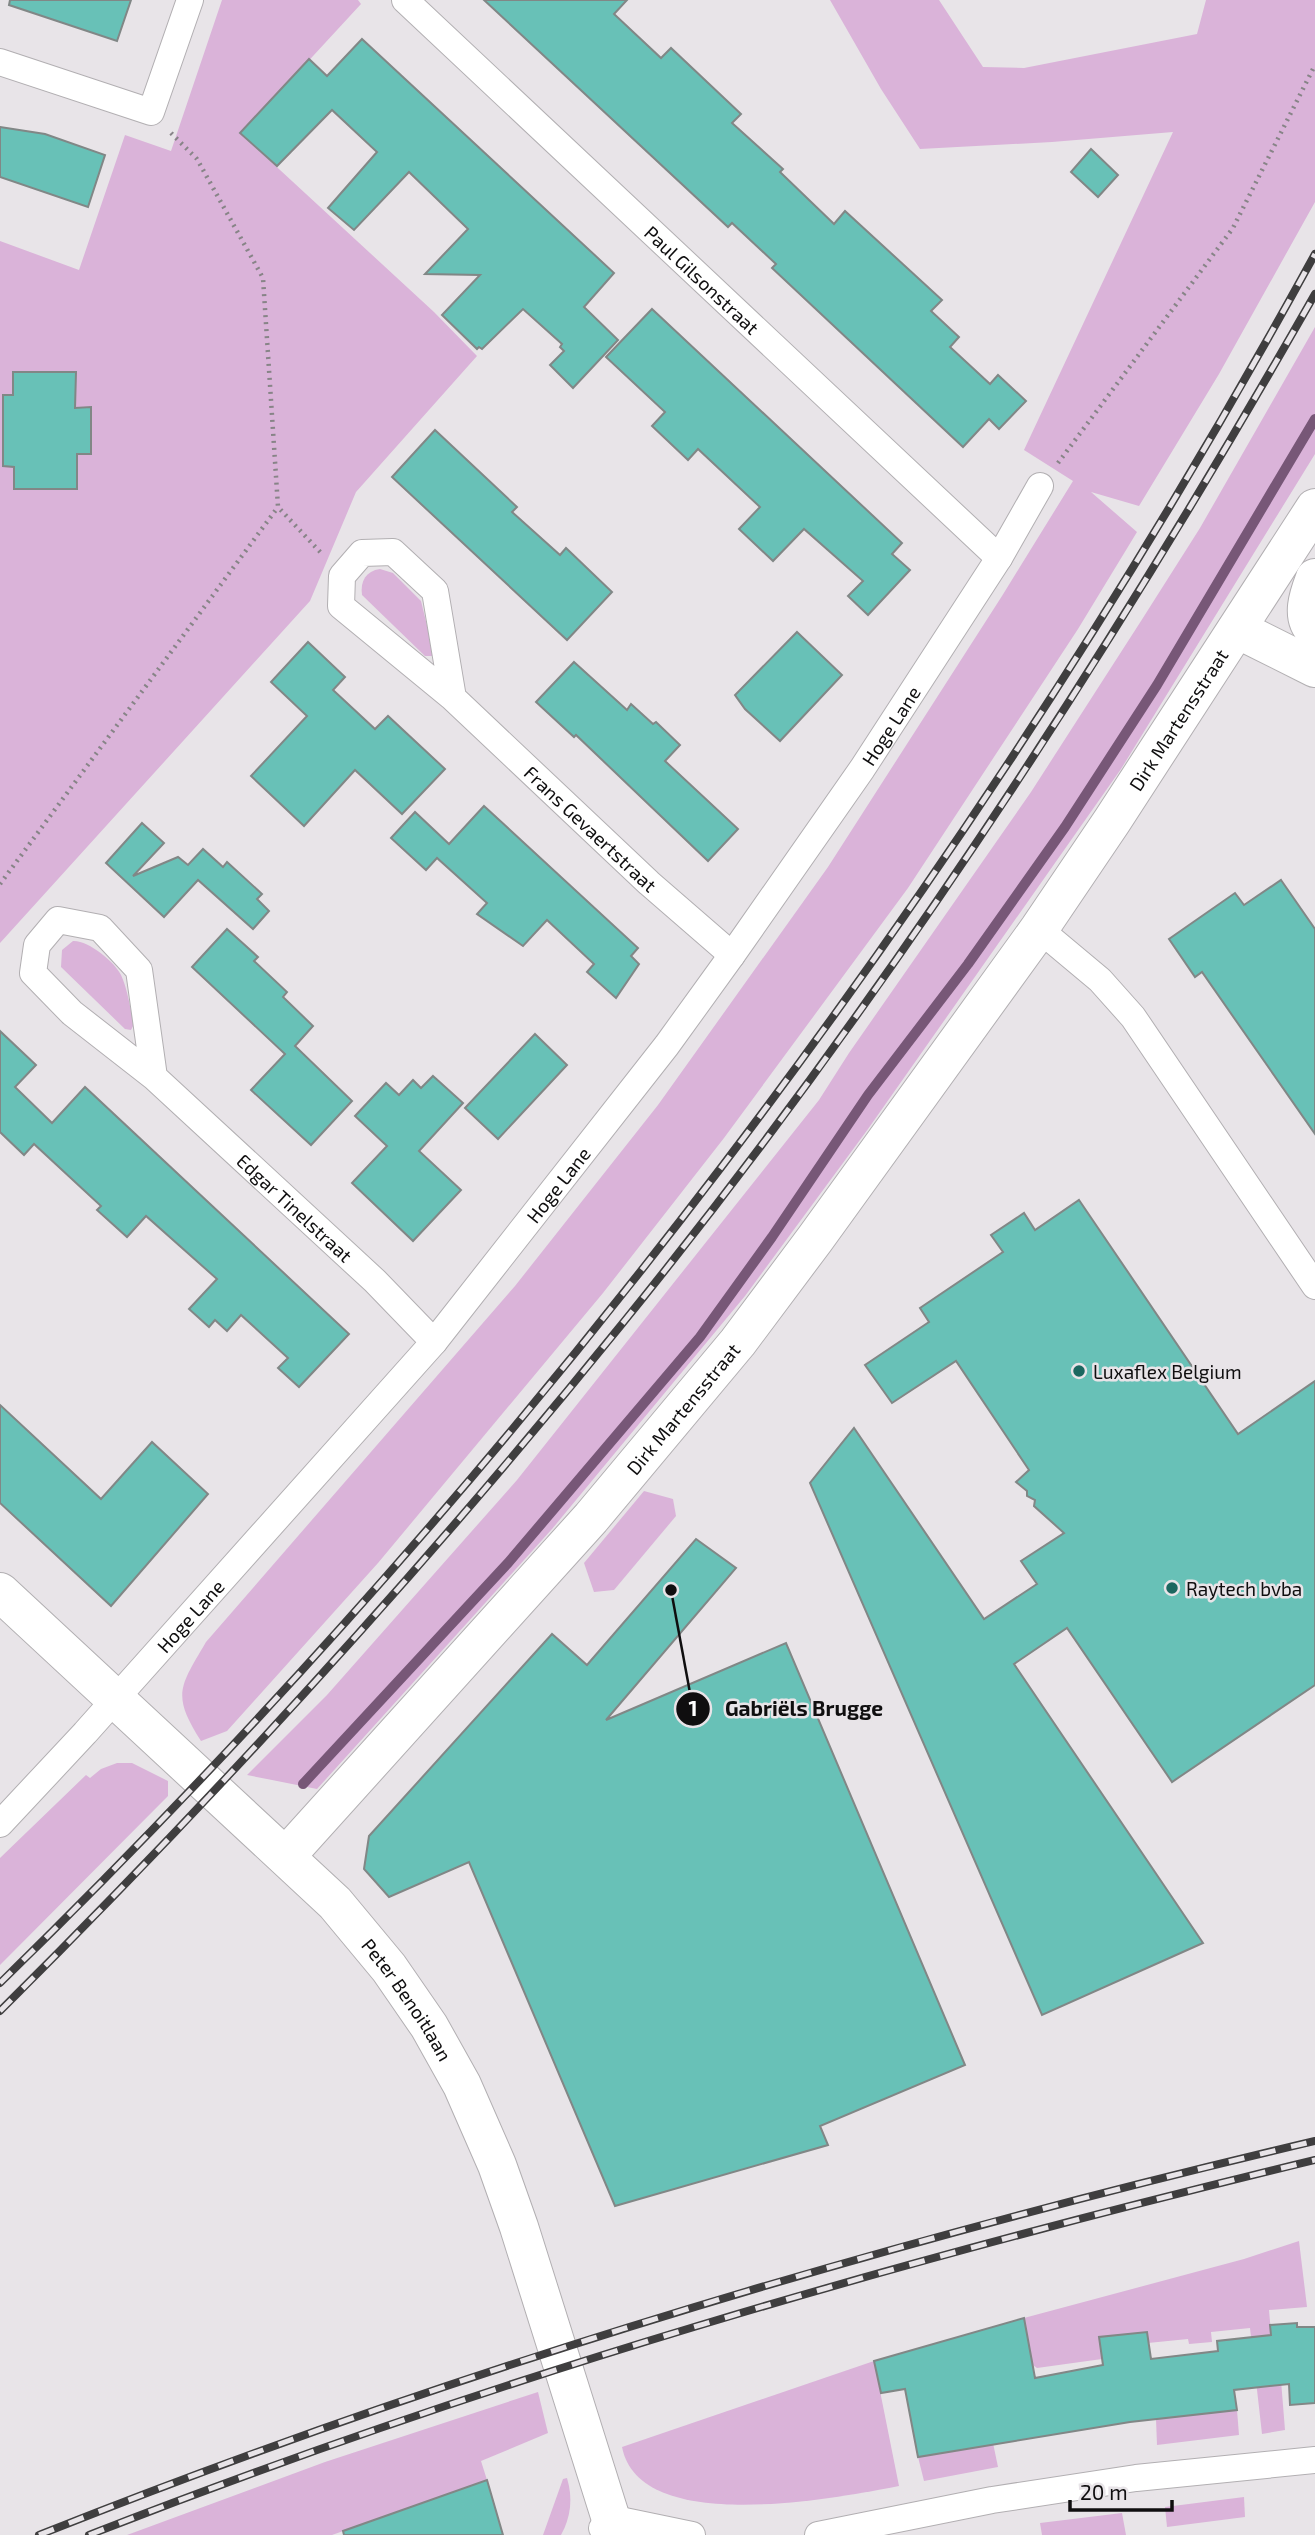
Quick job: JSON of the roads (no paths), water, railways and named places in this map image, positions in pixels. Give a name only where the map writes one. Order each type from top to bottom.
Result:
[{"type":"main road","name":"Dirk Martensstraat","points":[[286,1856],[591,1518],[738,1342],[1039,929],[1315,508]]},
{"type":"main road","points":[[1315,578],[1306,603],[1310,626],[1315,631]]},
{"type":"main road","points":[[1237,629],[1315,668]]},
{"type":"main road","name":"Peter Benoitlaan","points":[[0,1592],[335,1903],[389,1968],[429,2026],[462,2085],[497,2165],[519,2227],[608,2529]]},
{"type":"street","points":[[0,62],[151,112],[190,0]]},
{"type":"street","name":"Paul Gilsonstraat","points":[[405,0],[999,558]]},
{"type":"street","name":"Hoge Lane","points":[[0,1824],[434,1342],[667,1045],[862,769],[999,558],[1041,486]]},
{"type":"street","name":"Frans Gevaertstraat","points":[[453,698],[435,591],[393,552],[362,553],[342,576],[341,606],[453,698],[649,884],[733,955]]},
{"type":"street","name":"Edgar Tinelstraat","points":[[154,1077],[139,970],[100,928],[58,920],[37,945],[33,973],[72,1013],[154,1077],[375,1281],[434,1342]]},
{"type":"street","points":[[1039,929],[1100,980],[1133,1017],[1315,1286]]},
{"type":"street","points":[[818,2535],[992,2500],[1123,2480],[1315,2460]]},
{"type":"street","points":[[608,2529],[692,2535]]},
{"type":"waterway","points":[[303,1784],[508,1563],[700,1337],[772,1237],[868,1095],[968,964],[1065,827],[1157,685],[1315,419]]},
{"type":"railway","points":[[0,1983],[191,1789],[375,1589],[552,1381],[721,1167],[882,947],[1035,722],[1180,490],[1315,254]]},
{"type":"railway","points":[[0,2011],[162,1846],[397,1590],[548,1414],[718,1202],[812,1078],[990,823],[1157,562],[1315,294]]},
{"type":"railway","points":[[39,2535],[352,2418],[670,2314],[991,2222],[1315,2141]]},
{"type":"railway","points":[[89,2535],[390,2425],[696,2326],[1004,2239],[1315,2160]]},
{"type":"place","name":"Luxaflex Belgium","points":[[1079,1371]]},
{"type":"place","name":"Raytech bvba","points":[[1172,1588]]},
{"type":"place","name":"Gabriëls Brugge","points":[[671,1590]]}]
